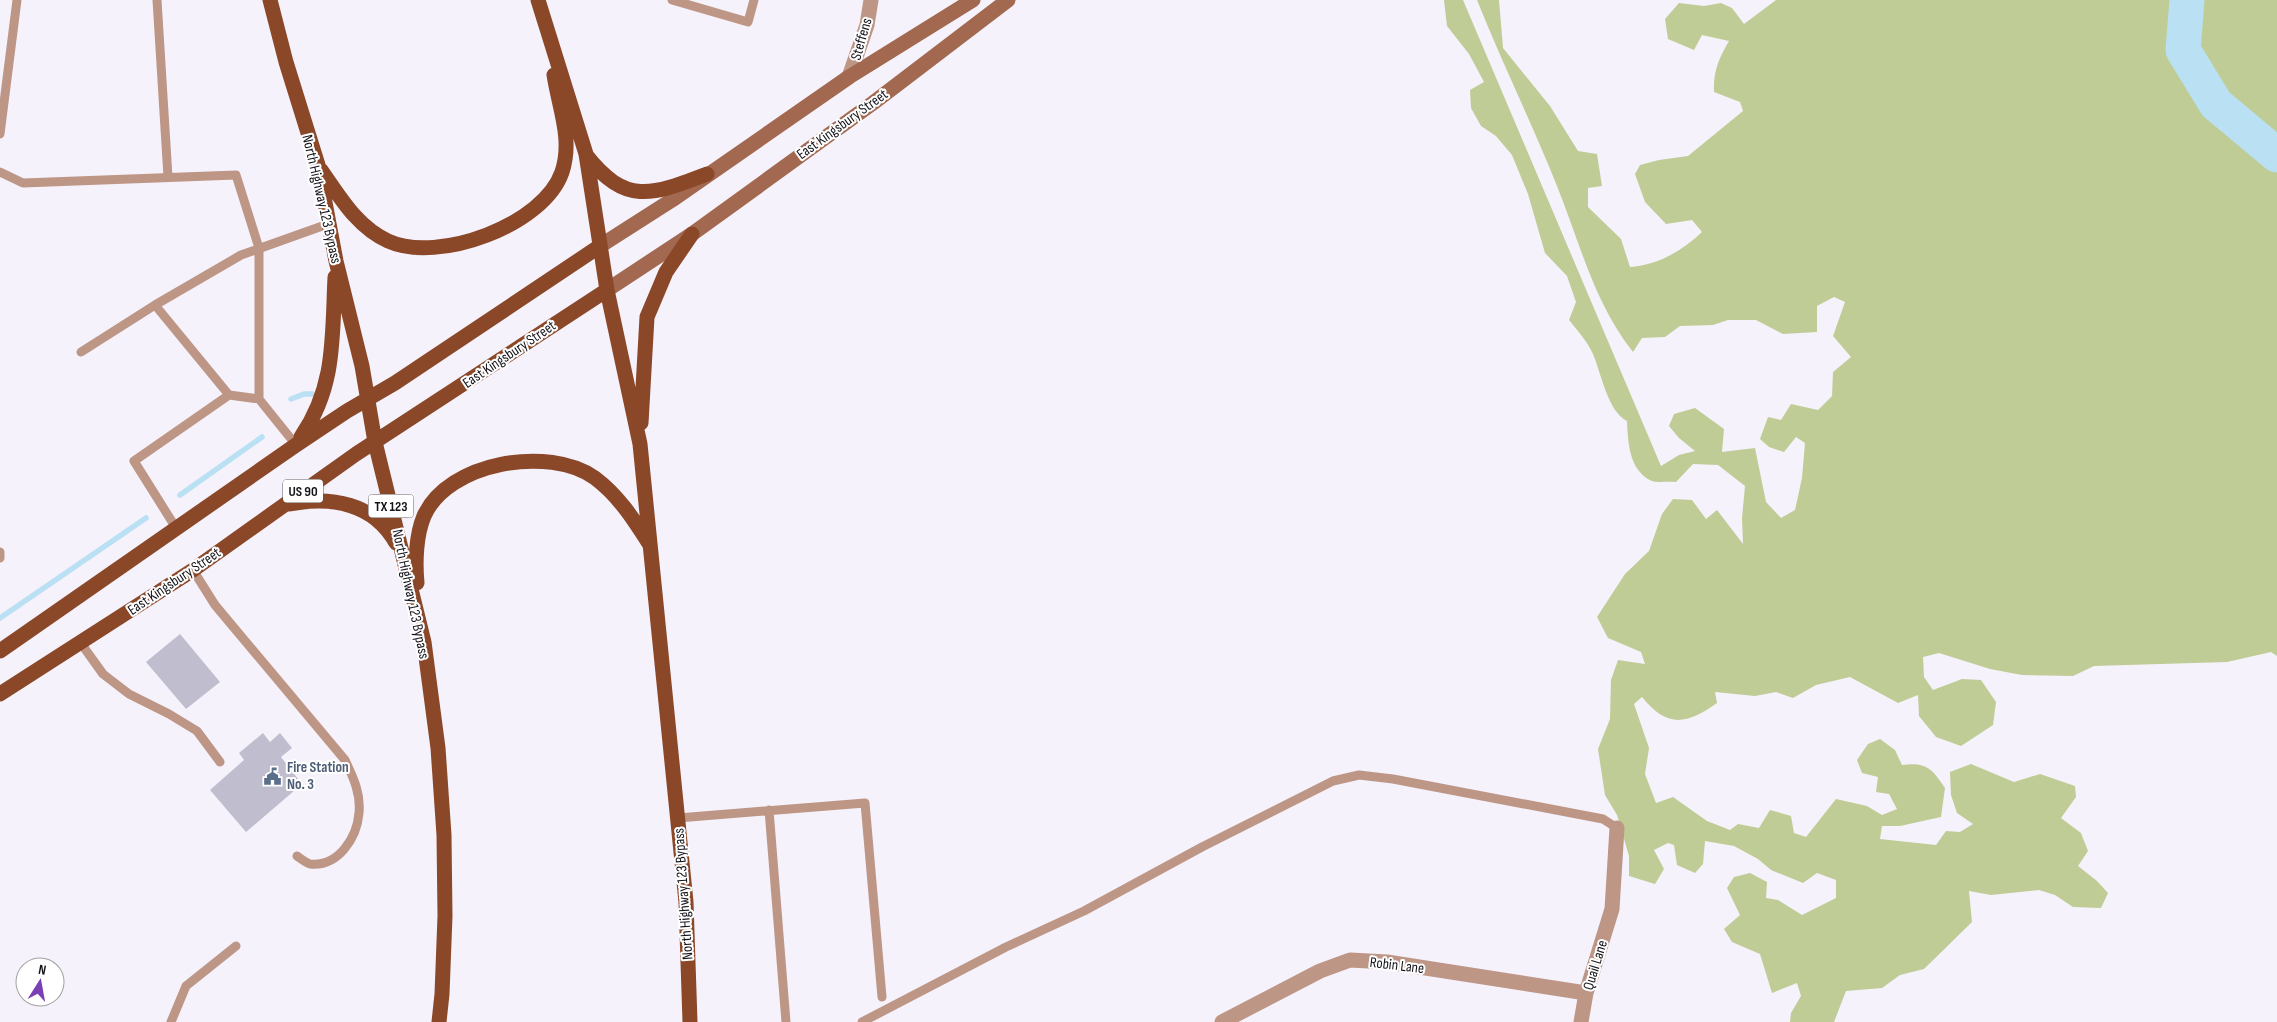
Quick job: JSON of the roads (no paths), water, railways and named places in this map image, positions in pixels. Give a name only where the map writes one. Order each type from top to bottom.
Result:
[{"type":"main road","name":"North Highway 123 Bypass","points":[[270,0],[286,62],[318,165],[336,261],[362,366],[375,442],[406,561],[424,642],[438,748],[444,835],[445,916],[439,1022]]},
{"type":"main road","name":"North Highway 123 Bypass","points":[[538,0],[586,154],[607,290],[640,444],[686,902],[690,1022]]},
{"type":"main road","name":"US 90","points":[[0,652],[296,445],[403,378],[672,200],[849,77],[973,0]]},
{"type":"main road","name":"East Kingsbury Street","points":[[0,694],[193,570],[375,442],[692,234],[873,103],[1008,0]]},
{"type":"main road","points":[[318,165],[351,212],[366,228],[389,242],[414,248],[446,246],[484,236],[513,224],[549,194],[562,173],[568,142],[544,17]]},
{"type":"main road","points":[[586,154],[600,173],[618,187],[638,192],[663,191],[707,174]]},
{"type":"main road","points":[[640,444],[647,317],[666,272],[692,234]]},
{"type":"main road","points":[[296,445],[313,420],[326,384],[331,360],[336,261]]},
{"type":"main road","points":[[424,642],[416,574],[419,532],[425,514],[448,485],[476,472],[502,465],[534,460],[566,463],[594,477],[624,504],[650,546]]},
{"type":"main road","points":[[284,505],[314,499],[355,508],[374,517],[388,529],[406,561]]},
{"type":"street","name":"Steffens","points":[[849,77],[866,25],[871,0]]},
{"type":"street","name":"Quail Lane","points":[[1581,1022],[1586,993],[1612,909],[1618,828]]},
{"type":"street","name":"Robin Lane","points":[[1222,1022],[1320,971],[1350,960],[1387,962],[1586,993]]},
{"type":"lane","points":[[0,134],[17,0]]},
{"type":"lane","points":[[157,0],[168,177]]},
{"type":"lane","points":[[672,0],[748,22],[754,0]]},
{"type":"lane","points":[[0,172],[23,183],[236,174],[259,248],[259,399],[296,445]]},
{"type":"lane","points":[[81,352],[155,305],[241,255],[328,224]]},
{"type":"lane","points":[[155,305],[229,394],[259,399]]},
{"type":"lane","points":[[176,528],[134,462],[229,394]]},
{"type":"lane","points":[[0,552],[0,558]]},
{"type":"lane","points":[[193,570],[215,605],[345,760],[357,786],[359,812],[352,840],[339,855],[324,862],[309,864],[297,856]]},
{"type":"lane","points":[[80,642],[103,674],[129,694],[170,714],[197,731],[220,762]]},
{"type":"lane","points":[[862,1022],[1006,947],[1084,911],[1202,847],[1333,781],[1359,775],[1393,779],[1603,818],[1618,828]]},
{"type":"lane","points":[[678,818],[865,803],[882,997]]},
{"type":"lane","points":[[770,810],[786,1022]]},
{"type":"lane","points":[[171,1022],[186,986],[236,946]]},
{"type":"waterway","points":[[2187,0],[2183,50],[2216,104],[2277,155]]},
{"type":"waterway","points":[[291,399],[304,394],[312,394]]},
{"type":"waterway","points":[[180,495],[262,437]]},
{"type":"waterway","points":[[0,618],[146,518]]},
{"type":"place","name":"Fire Station No. 3","points":[[273,776]]}]
